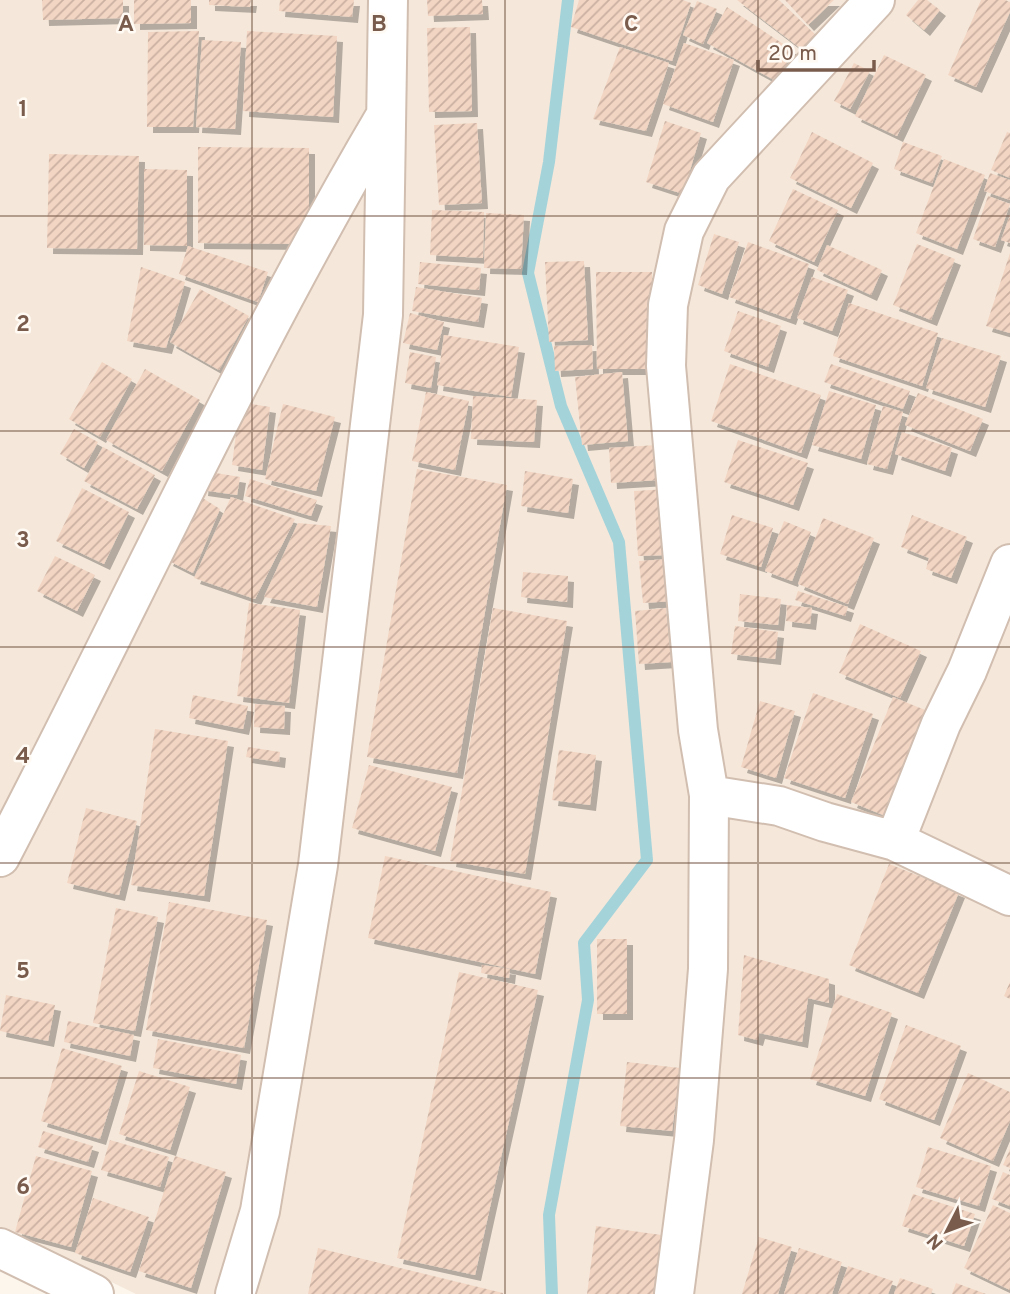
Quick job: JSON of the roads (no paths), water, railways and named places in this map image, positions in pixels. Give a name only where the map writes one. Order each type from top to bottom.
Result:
[{"type":"street","points":[[235,1294],[260,1211],[318,865],[383,315],[388,0]]},
{"type":"street","points":[[674,1294],[694,1140],[708,969],[709,795],[698,730],[666,366],[668,305],[684,231],[711,177],[875,0]]},
{"type":"street","points":[[0,856],[277,312],[344,186],[387,113]]},
{"type":"street","points":[[895,841],[941,724],[967,671],[1010,564]]},
{"type":"street","points":[[709,795],[779,806],[895,841],[1010,896]]},
{"type":"street","points":[[0,1248],[94,1294]]},
{"type":"waterway","points":[[552,1294],[549,1215],[588,1000],[584,943],[647,860],[619,542],[561,406],[528,273],[549,162],[568,0]]}]
